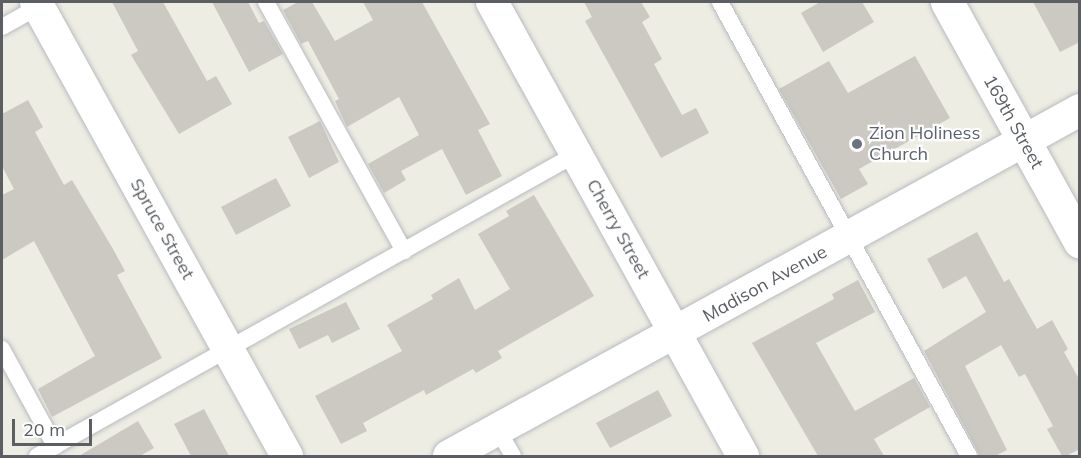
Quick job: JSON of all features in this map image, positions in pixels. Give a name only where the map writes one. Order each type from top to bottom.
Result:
[{"type":"street","name":"Cherry Street","points":[[492,2],[743,456]]},
{"type":"street","name":"169th Street","points":[[946,2],[1080,242]]},
{"type":"street","name":"Spruce Street","points":[[41,3],[287,456]]},
{"type":"street","name":"Madison Avenue","points":[[449,456],[505,443],[675,333],[1080,110]]},
{"type":"lane","points":[[266,2],[404,251]]},
{"type":"lane","points":[[720,2],[969,456]]},
{"type":"lane","points":[[2,27],[41,3]]},
{"type":"lane","points":[[37,456],[576,154]]},
{"type":"lane","points":[[2,349],[55,446]]},
{"type":"building","points":[[112,2],[163,2],[207,81],[216,76],[232,104],[179,134],[131,55],[138,51]]},
{"type":"building","points":[[212,2],[248,2],[259,23],[264,21],[283,54],[249,72]]},
{"type":"building","points":[[298,2],[312,2],[335,41],[373,20],[363,2],[422,2],[490,124],[478,130],[502,176],[466,195],[442,149],[401,171],[406,180],[384,193],[368,164],[419,135],[399,97],[347,127],[335,101],[339,99],[308,41],[301,44],[283,10]]},
{"type":"building","points":[[584,2],[641,2],[650,17],[642,22],[662,59],[654,64],[682,115],[696,108],[709,133],[661,158],[585,21],[592,17]]},
{"type":"building","points":[[820,2],[862,2],[874,22],[823,52],[801,13]]},
{"type":"building","points":[[1033,2],[1080,2],[1080,42],[1060,52]]},
{"type":"building","name":"Zion Holiness Church","points":[[915,56],[950,118],[859,169],[868,184],[841,199],[779,89],[829,61],[848,93]]},
{"type":"building","points":[[28,100],[43,127],[35,132],[64,185],[72,180],[113,249],[125,271],[117,275],[162,358],[52,417],[38,389],[95,356],[34,241],[2,260],[2,195],[14,189],[2,166],[2,114]]},
{"type":"building","points":[[320,121],[339,162],[309,178],[288,137]]},
{"type":"building","points":[[276,178],[291,206],[236,235],[221,207]]},
{"type":"building","points":[[534,195],[594,296],[498,351],[502,358],[476,373],[473,369],[426,395],[424,390],[363,423],[367,431],[341,444],[315,396],[402,351],[387,325],[433,299],[431,295],[459,278],[475,310],[510,289],[478,234],[509,216],[506,211]]},
{"type":"building","points":[[977,232],[1004,282],[1009,279],[1037,329],[1052,320],[1068,349],[1064,352],[1080,381],[1080,449],[1066,456],[1062,456],[1047,429],[1053,426],[1025,374],[1019,377],[1001,345],[965,366],[1007,450],[995,456],[980,456],[924,351],[986,312],[966,276],[943,289],[927,259]]},
{"type":"building","points":[[858,280],[875,312],[816,343],[855,411],[914,378],[930,407],[874,439],[884,456],[818,456],[752,343],[834,299],[832,294]]},
{"type":"building","points":[[346,302],[360,329],[332,343],[328,335],[299,349],[289,329]]},
{"type":"building","points":[[658,390],[672,416],[610,448],[596,423]]},
{"type":"building","points":[[204,409],[229,456],[191,456],[174,424]]},
{"type":"building","points":[[138,421],[154,448],[140,456],[79,456]]},
{"type":"place","name":"Zion Holiness Church","points":[[857,144]]}]
